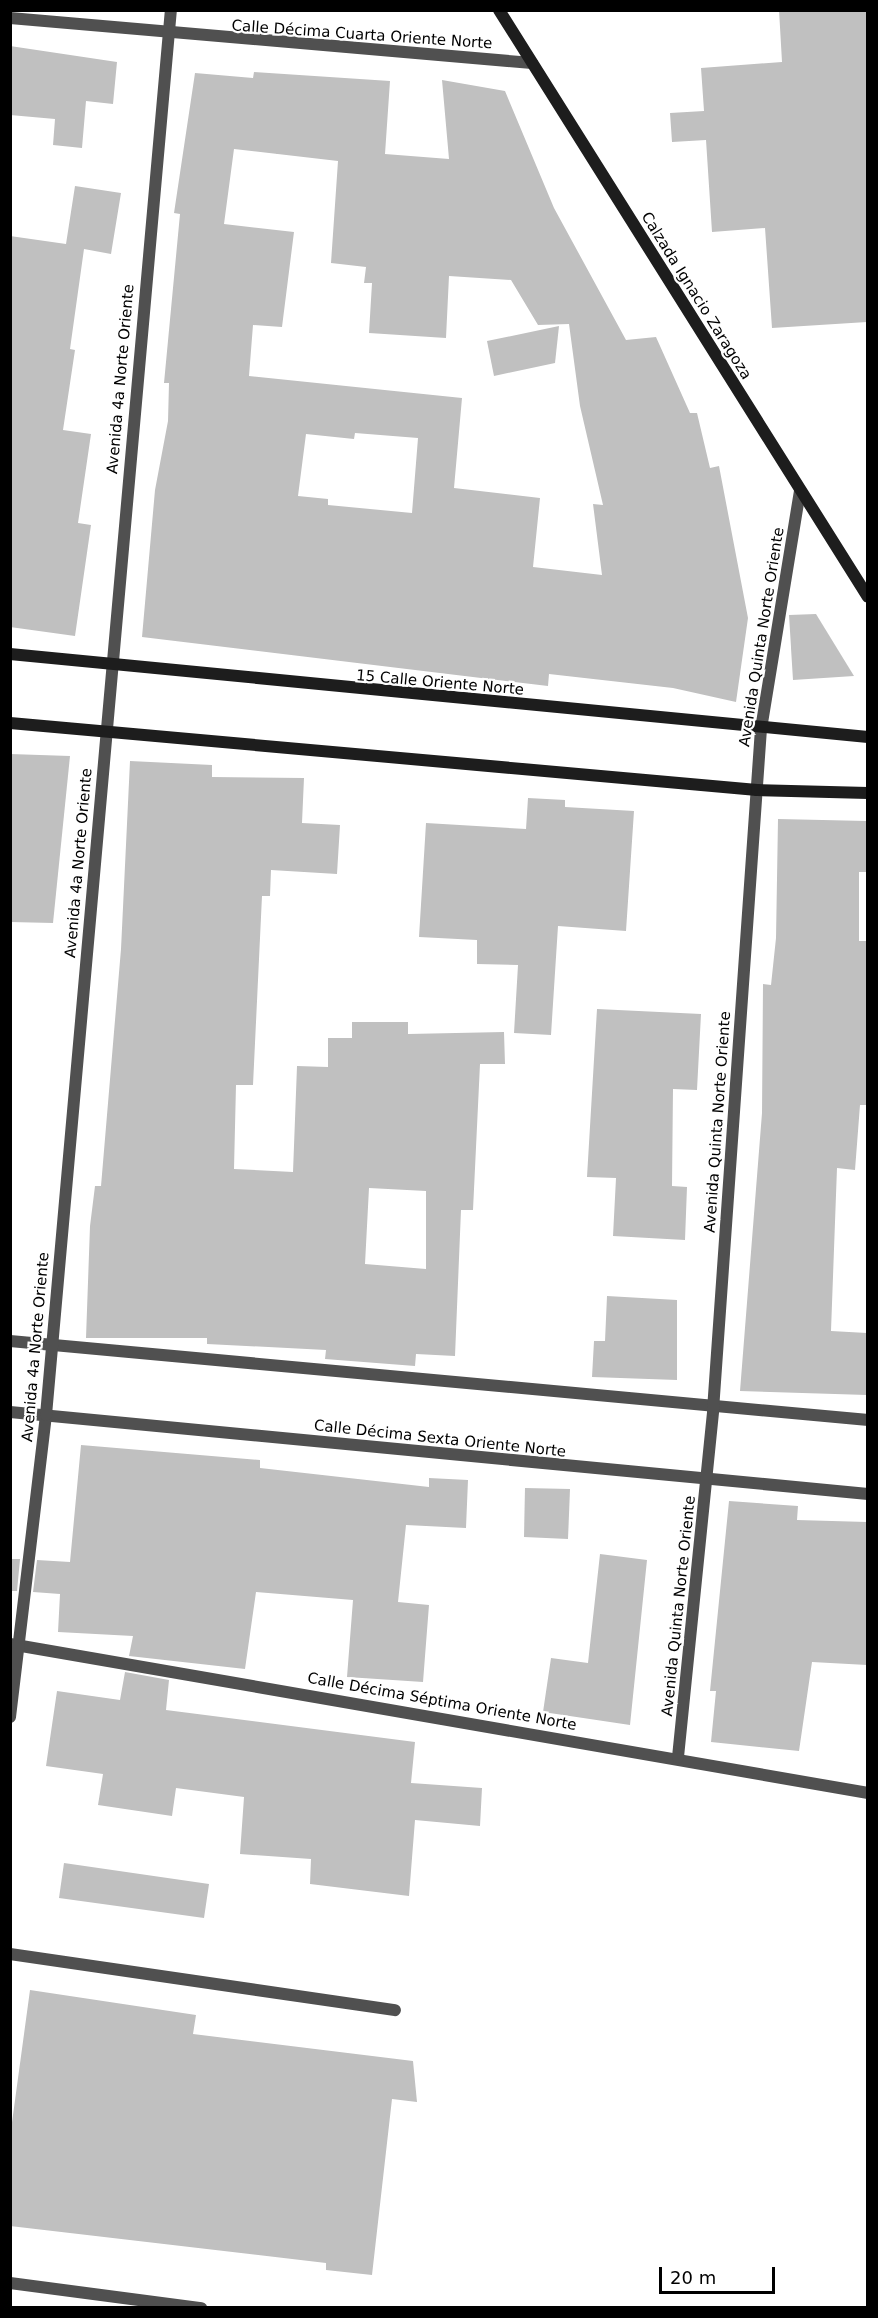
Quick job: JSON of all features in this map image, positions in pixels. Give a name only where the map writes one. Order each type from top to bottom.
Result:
[{"type":"main road","name":"Calzada Ignacio Zaragoza","points":[[499,10],[867,597]]},
{"type":"main road","name":"15 Calle Oriente Norte","points":[[10,654],[110,666],[761,729],[867,737]]},
{"type":"main road","points":[[10,723],[105,734],[757,790],[867,793]]},
{"type":"street","name":"Avenida 4a Norte Oriente","points":[[10,1717],[13,1644],[46,1415],[110,666],[171,10]]},
{"type":"street","name":"Calle Décima Cuarta Oriente Norte","points":[[10,18],[168,36],[532,63]]},
{"type":"street","name":"Avenida Quinta Norte Oriente","points":[[678,1757],[713,1410],[761,729],[800,490]]},
{"type":"street","points":[[10,1341],[52,1343],[713,1410],[867,1420]]},
{"type":"street","name":"Calle Décima Sexta Oriente Norte","points":[[10,1412],[707,1481],[867,1494]]},
{"type":"street","name":"Calle Décima Séptima Oriente Norte","points":[[13,1644],[678,1757],[867,1793]]},
{"type":"street","points":[[10,1954],[395,2010]]},
{"type":"street","points":[[10,2283],[201,2307]]},
{"type":"building","points":[[779,10],[867,10],[867,322],[772,328],[765,228],[712,232],[706,140],[672,142],[670,113],[704,111],[701,68],[782,62]]},
{"type":"building","points":[[10,46],[117,62],[113,104],[86,101],[82,148],[53,145],[55,119],[10,115]]},
{"type":"building","points":[[254,72],[390,81],[385,154],[449,159],[442,80],[505,91],[554,208],[626,340],[656,337],[690,413],[697,413],[710,468],[719,466],[748,618],[736,702],[673,688],[549,674],[548,686],[142,637],[155,490],[168,421],[169,383],[164,383],[180,214],[174,213],[195,73],[253,78]],"holes":[[[234,149],[338,161],[331,263],[366,267],[364,283],[372,283],[369,333],[446,338],[449,276],[511,280],[538,325],[569,324],[580,406],[603,505],[593,504],[602,575],[533,567],[540,498],[454,488],[462,398],[249,376],[253,325],[282,327],[294,232],[224,224]],[[355,433],[418,438],[412,513],[328,505],[328,499],[298,496],[306,434],[354,439]]]},
{"type":"building","points":[[75,186],[121,193],[111,254],[84,249],[70,349],[75,350],[63,430],[91,434],[78,523],[91,525],[75,636],[10,627],[10,236],[66,244]]},
{"type":"building","points":[[559,326],[555,363],[494,376],[487,341]]},
{"type":"building","points":[[816,614],[854,676],[793,680],[789,615]]},
{"type":"building","points":[[10,754],[70,756],[53,923],[10,922]]},
{"type":"building","points":[[130,761],[212,765],[212,777],[304,778],[302,823],[340,825],[337,874],[271,870],[270,896],[262,896],[253,1085],[236,1085],[234,1169],[293,1172],[297,1066],[328,1067],[328,1038],[352,1038],[352,1022],[408,1022],[408,1034],[504,1032],[505,1064],[480,1064],[473,1210],[461,1210],[455,1356],[416,1354],[415,1366],[325,1359],[326,1350],[207,1344],[207,1338],[86,1338],[90,1226],[95,1186],[101,1186],[121,949]],"holes":[[[369,1188],[426,1191],[426,1269],[365,1264]]]},
{"type":"building","points":[[528,798],[565,800],[565,807],[634,811],[626,931],[558,926],[551,1035],[514,1033],[518,965],[477,964],[477,940],[419,937],[426,823],[526,829]]},
{"type":"building","points":[[778,819],[867,821],[867,872],[859,872],[859,941],[867,941],[867,1105],[860,1105],[855,1170],[837,1168],[831,1331],[867,1333],[867,1395],[740,1391],[762,1113],[763,984],[771,985],[776,938]]},
{"type":"building","points":[[597,1009],[701,1014],[697,1090],[673,1089],[672,1186],[687,1187],[685,1240],[613,1236],[616,1178],[587,1177]]},
{"type":"building","points":[[607,1296],[677,1300],[677,1380],[592,1377],[594,1341],[605,1341]]},
{"type":"building","points":[[81,1445],[260,1460],[260,1468],[429,1487],[429,1478],[468,1480],[466,1528],[406,1525],[398,1602],[429,1605],[423,1682],[347,1677],[353,1600],[256,1592],[245,1669],[129,1656],[133,1636],[58,1632],[60,1594],[33,1592],[37,1560],[70,1562]]},
{"type":"building","points":[[525,1488],[570,1489],[568,1539],[524,1537]]},
{"type":"building","points":[[729,1501],[798,1506],[797,1520],[867,1522],[867,1665],[812,1662],[799,1751],[711,1742],[716,1691],[710,1691]]},
{"type":"building","points":[[600,1554],[647,1560],[630,1725],[543,1712],[551,1658],[588,1663]]},
{"type":"building","points":[[10,1559],[20,1559],[17,1591],[10,1591]]},
{"type":"building","points":[[125,1672],[169,1680],[166,1710],[415,1742],[411,1783],[482,1788],[480,1826],[415,1820],[409,1896],[310,1884],[311,1859],[240,1854],[244,1797],[176,1788],[172,1816],[98,1805],[103,1774],[46,1766],[57,1691],[120,1700]]},
{"type":"building","points":[[64,1863],[209,1884],[204,1918],[59,1898]]},
{"type":"building","points":[[30,1990],[196,2015],[193,2034],[413,2061],[417,2102],[392,2099],[372,2275],[326,2270],[326,2263],[10,2226],[10,2137]]}]
